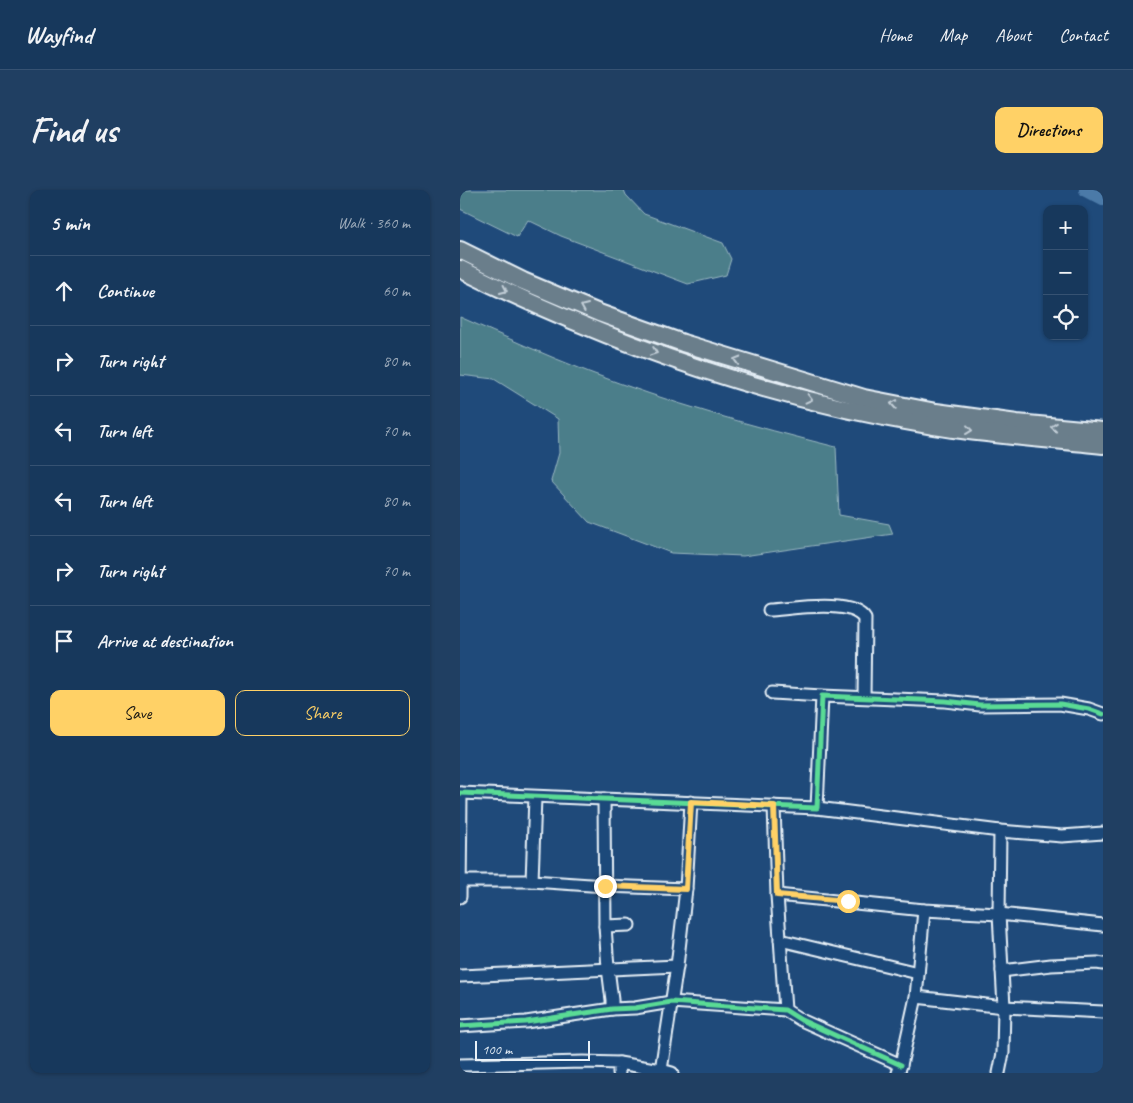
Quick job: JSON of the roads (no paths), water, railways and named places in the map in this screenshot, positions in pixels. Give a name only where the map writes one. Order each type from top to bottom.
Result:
[{"type":"highway","points":[[460,250],[523,281],[598,313],[683,343],[864,398],[936,412],[1017,423],[1103,431]]},
{"type":"highway","points":[[460,269],[505,292],[579,323],[672,359],[759,387],[850,410],[934,426],[1103,445]]},
{"type":"street","points":[[769,610],[836,606],[858,612],[863,616],[865,619],[864,697]]},
{"type":"street","points":[[772,693],[945,701],[980,705],[1060,704],[1089,708],[1103,714]]},
{"type":"street","points":[[817,808],[822,696]]},
{"type":"street","points":[[460,897],[460,793],[817,808],[1062,836],[1103,833]]},
{"type":"street","points":[[532,881],[535,796]]},
{"type":"street","points":[[604,799],[606,926],[612,1009]]},
{"type":"street","points":[[460,1065],[583,1062],[619,1068],[666,1071],[671,1002],[686,889],[691,802]]},
{"type":"street","points":[[774,806],[784,1010]]},
{"type":"street","points":[[1000,830],[999,914],[1004,1007],[1004,1053],[1000,1073]]},
{"type":"street","points":[[461,881],[532,881],[686,889]]},
{"type":"street","points":[[777,895],[924,910],[999,914],[1103,924]]},
{"type":"street","points":[[460,1026],[526,1022],[671,1002],[784,1010],[901,1070],[916,997],[924,910]]},
{"type":"street","points":[[606,926],[629,925]]},
{"type":"street","points":[[780,940],[918,973]]},
{"type":"street","points":[[1002,971],[1051,965],[1103,964]]},
{"type":"street","points":[[460,976],[677,966]]},
{"type":"street","points":[[916,997],[1004,1007],[1103,1012]]},
{"type":"waterway","points":[[1086,190],[1103,199]]}]
